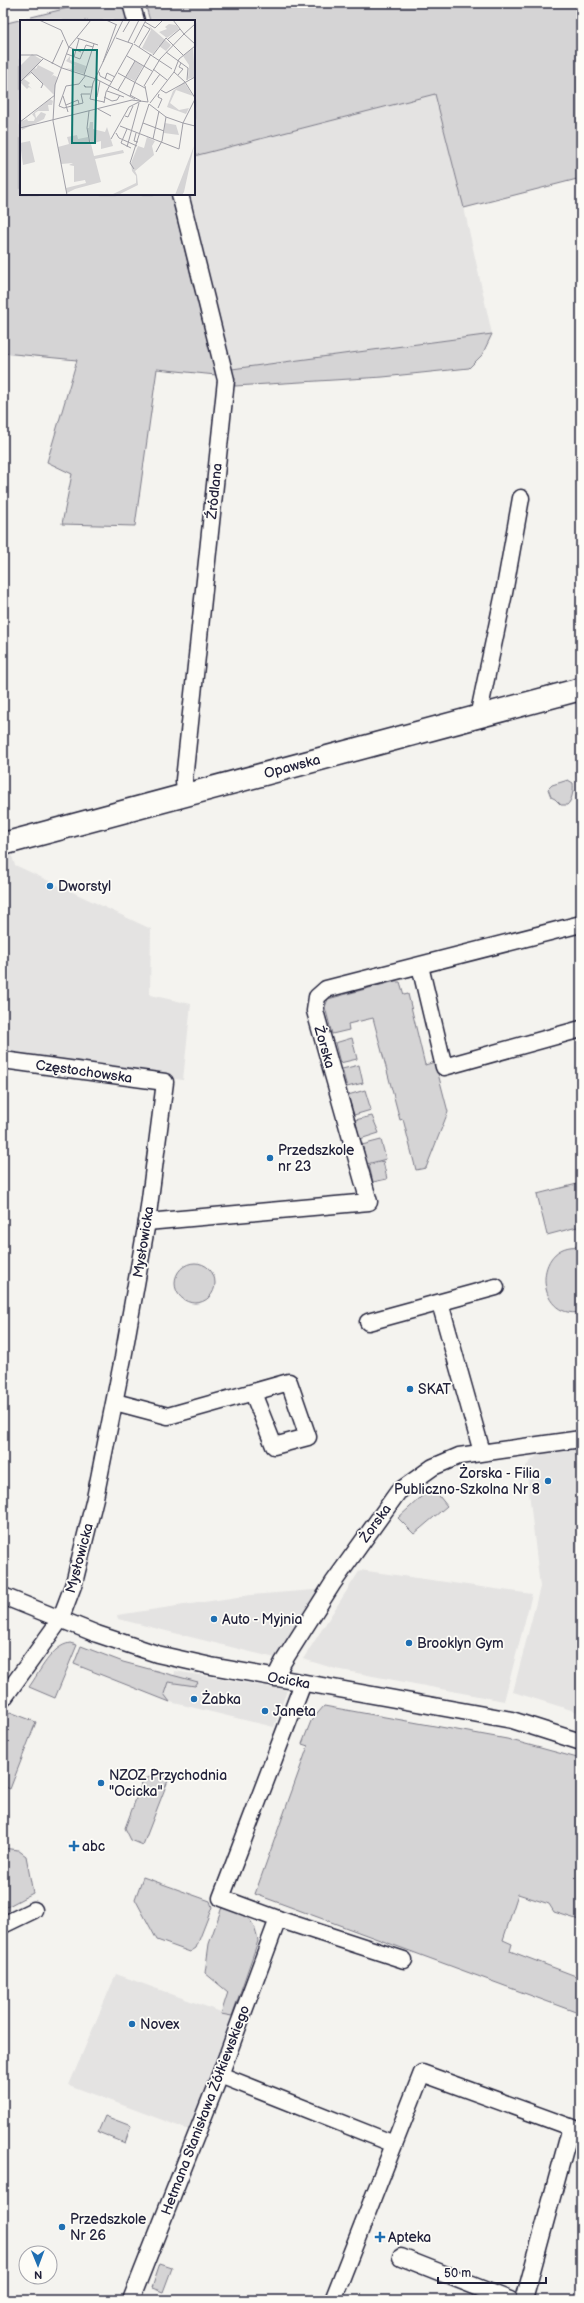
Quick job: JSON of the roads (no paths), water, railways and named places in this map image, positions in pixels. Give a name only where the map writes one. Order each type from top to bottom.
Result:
[{"type":"main road","name":"Opawska","points":[[3,844],[581,689]]},
{"type":"street","points":[[132,3],[136,20]]},
{"type":"street","name":"Źródlana","points":[[180,195],[226,380],[184,780],[185,794]]},
{"type":"street","points":[[478,717],[504,593],[521,498]]},
{"type":"street","name":"Żorska","points":[[147,1222],[369,1202],[315,1011],[315,1002],[321,991],[581,924]]},
{"type":"street","points":[[420,966],[444,1066],[581,1029]]},
{"type":"street","name":"Częstochowska","points":[[3,1060],[165,1082]]},
{"type":"street","name":"Mysłowicka","points":[[3,1699],[60,1620],[74,1583],[115,1402],[147,1222],[165,1082]]},
{"type":"street","points":[[368,1322],[496,1287]]},
{"type":"street","points":[[440,1303],[482,1452]]},
{"type":"street","points":[[115,1402],[168,1416],[253,1393]]},
{"type":"street","name":"Żorska","points":[[275,1678],[283,1662],[333,1583],[398,1492],[433,1467],[459,1456],[581,1439]]},
{"type":"street","name":"Ocicka","points":[[3,1596],[60,1620],[157,1654],[275,1678],[512,1720],[581,1742]]},
{"type":"street","points":[[303,1683],[221,1898],[278,1919],[404,1960]]},
{"type":"street","points":[[3,1925],[34,1910]]},
{"type":"street","name":"Hetmana Stanisława Żółkiewskiego","points":[[131,2300],[220,2075],[278,1919]]},
{"type":"street","points":[[333,2300],[422,2073],[576,2129],[524,2300]]},
{"type":"street","points":[[220,2075],[394,2144]]},
{"type":"street","points":[[401,2257],[510,2300]]},
{"type":"place","name":"Dworstyl","points":[[50,886]]},
{"type":"place","name":"Przedszkole nr 23","points":[[270,1158]]},
{"type":"place","name":"SKAT","points":[[410,1389]]},
{"type":"place","name":"Żorska - Filia Publiczno-Szkolna Nr 8","points":[[548,1481]]},
{"type":"place","name":"Auto - Myjnia","points":[[214,1619]]},
{"type":"place","name":"Brooklyn Gym","points":[[409,1643]]},
{"type":"place","name":"Żabka","points":[[194,1699]]},
{"type":"place","name":"Janeta","points":[[265,1711]]},
{"type":"place","name":"NZOZ Przychodnia \"Ocicka\"","points":[[101,1783]]},
{"type":"place","name":"abc","points":[[74,1846]]},
{"type":"place","name":"Novex","points":[[132,2024]]},
{"type":"place","name":"Przedszkole Nr 26","points":[[62,2227]]},
{"type":"place","name":"Apteka","points":[[380,2237]]}]
